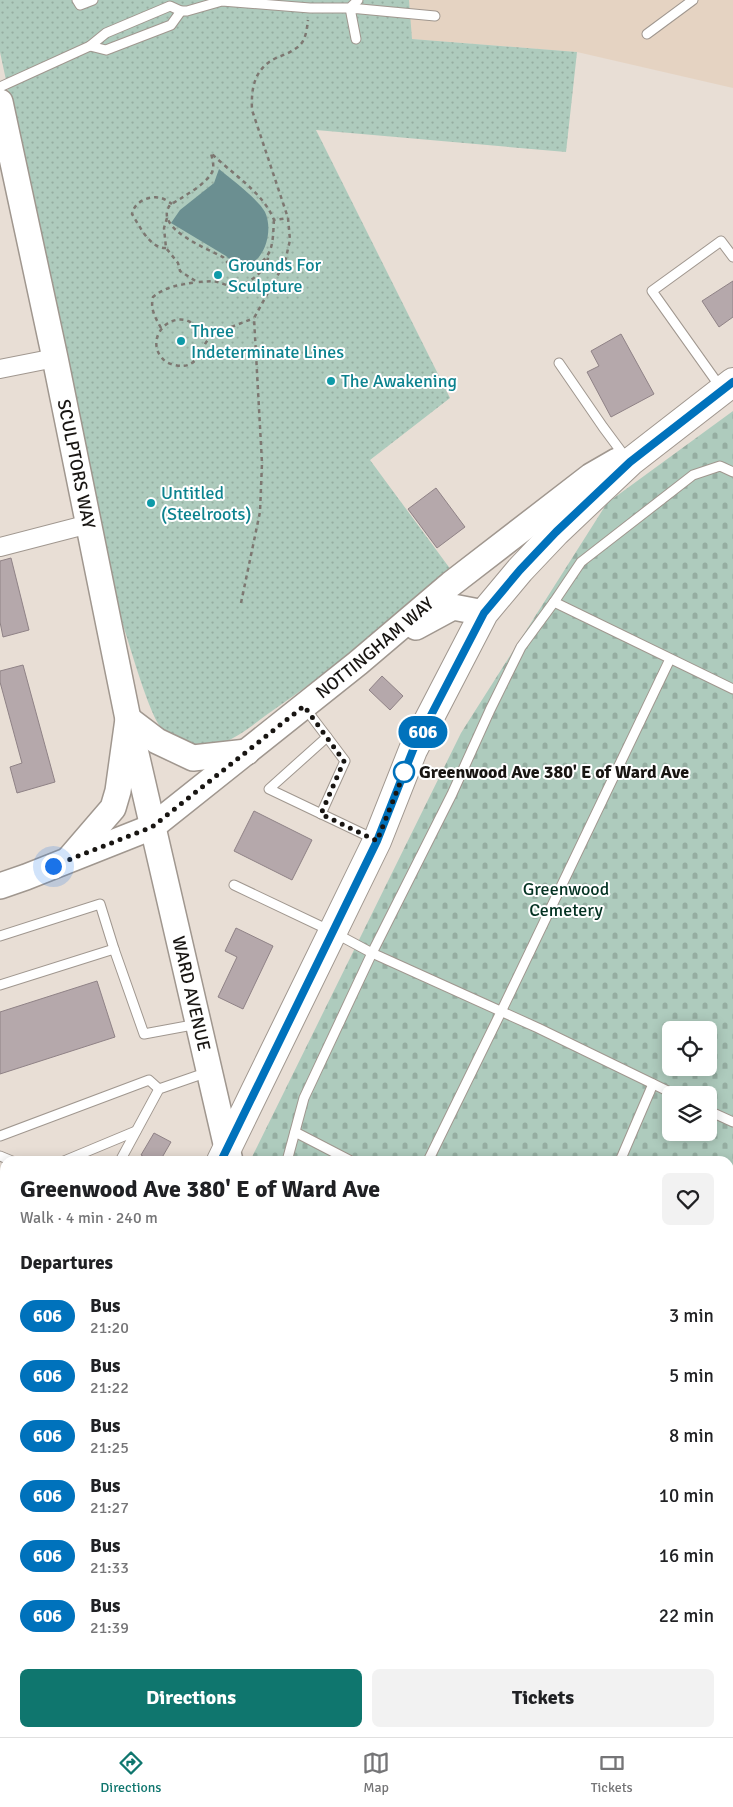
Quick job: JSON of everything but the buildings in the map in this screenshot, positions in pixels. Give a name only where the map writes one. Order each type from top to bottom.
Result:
[{"type":"main road","name":"NOTTINGHAM WAY","points":[[630,462],[728,386]]},
{"type":"main road","points":[[226,1156],[377,841],[413,750],[484,613],[520,570],[556,532],[630,462]]},
{"type":"street","name":"SCULPTORS WAY","points":[[0,102],[152,827]]},
{"type":"street","points":[[0,370],[55,358]]},
{"type":"street","name":"NOTTINGHAM WAY","points":[[0,886],[152,827],[358,663],[451,584],[591,476],[617,461],[630,462]]},
{"type":"street","points":[[0,547],[89,524]]},
{"type":"street","points":[[358,663],[418,626],[453,608],[484,613]]},
{"type":"street","points":[[67,861],[113,808],[118,791],[128,719],[157,741],[193,758],[247,752]]},
{"type":"street","name":"WARD AVENUE","points":[[152,827],[199,1024],[226,1156]]},
{"type":"lane","points":[[77,0],[80,5],[93,0]]},
{"type":"lane","points":[[177,0],[181,11]]},
{"type":"lane","points":[[350,8],[358,0]]},
{"type":"lane","points":[[647,34],[693,0]]},
{"type":"lane","points":[[0,87],[90,46],[106,33],[170,6],[181,11],[222,1],[310,8],[350,8],[436,16]]},
{"type":"lane","points":[[350,8],[356,40]]},
{"type":"lane","points":[[90,46],[106,50],[171,25],[181,11]]},
{"type":"lane","points":[[728,386],[652,291],[721,241],[733,257]]},
{"type":"lane","points":[[559,362],[603,427],[630,462]]},
{"type":"lane","points":[[288,1156],[304,1098],[372,953],[452,794],[521,647],[581,562],[693,475],[720,466],[733,472]]},
{"type":"lane","points":[[554,602],[733,689]]},
{"type":"lane","points":[[430,1156],[502,1012],[670,659]]},
{"type":"lane","points":[[304,706],[344,761],[321,814]]},
{"type":"lane","points":[[327,737],[269,788],[377,841]]},
{"type":"lane","points":[[234,885],[333,932],[372,953],[662,1088]]},
{"type":"lane","points":[[0,936],[100,904],[144,1034],[199,1024]]},
{"type":"lane","points":[[0,985],[114,949]]},
{"type":"lane","points":[[123,1156],[159,1088],[209,1072]]},
{"type":"lane","points":[[0,1136],[149,1080],[159,1088]]},
{"type":"lane","points":[[622,1156],[653,1084]]},
{"type":"lane","points":[[717,1115],[733,1122]]},
{"type":"lane","points":[[76,1156],[136,1131]]},
{"type":"lane","points":[[295,1132],[341,1156]]},
{"type":"path","points":[[242,603],[260,512],[262,463],[254,318],[285,262],[290,240],[288,218],[252,110],[251,92],[256,74],[264,66],[300,45],[306,34],[308,20]]},
{"type":"path","points":[[161,328],[153,313],[151,304],[153,296],[161,290],[170,286],[214,281],[236,288],[246,284],[260,274],[268,261],[274,220],[270,209],[211,153],[213,168],[210,175],[204,182],[167,209],[164,228],[166,248],[178,263],[180,271],[197,282]]},
{"type":"path","points":[[166,248],[161,248],[152,243],[132,214],[133,208],[139,202],[151,197],[162,198],[172,204]]},
{"type":"path","points":[[167,218],[172,227],[182,236],[223,257],[226,262],[238,269],[251,267],[262,262],[270,250]]},
{"type":"path","points":[[274,220],[288,218]]},
{"type":"path","points":[[210,337],[191,322],[172,320],[161,328],[156,338],[157,348],[161,357],[169,364],[180,366],[192,362],[198,357],[210,337],[254,318]]},
{"type":"shaded area","points":[[409,0],[733,0],[733,88],[577,52],[411,39]]},
{"type":"green space","name":"Grounds For Sculpture","points":[[0,0],[409,0],[412,39],[577,52],[566,152],[316,130],[450,398],[370,460],[454,574],[295,695],[228,741],[204,746],[189,744],[182,742],[162,728],[146,695],[122,622],[0,52]]},
{"type":"green space","name":"Greenwood Cemetery","points":[[733,411],[733,1156],[252,1156],[461,733],[607,503]]},
{"type":"water","points":[[219,169],[251,196],[265,212],[268,223],[266,245],[254,261],[246,265],[236,263],[171,223],[180,210],[214,183]]},
{"type":"bus line","name":"606","points":[[223,1156],[377,841],[413,750],[484,613],[520,570],[556,532],[630,462],[733,382]]},
{"type":"place","name":"Grounds For Sculpture","points":[[218,275]]},
{"type":"place","name":"Three Indeterminate Lines","points":[[181,341]]},
{"type":"place","name":"The Awakening","points":[[331,381]]},
{"type":"place","name":"Untitled (Steelroots)","points":[[151,503]]},
{"type":"place","name":"Greenwood Ave 380' E of Ward Ave","points":[[404,772]]},
{"type":"route","points":[[53,866],[152,827],[304,706],[344,761],[321,814],[377,841],[406,768],[404,772]]}]
